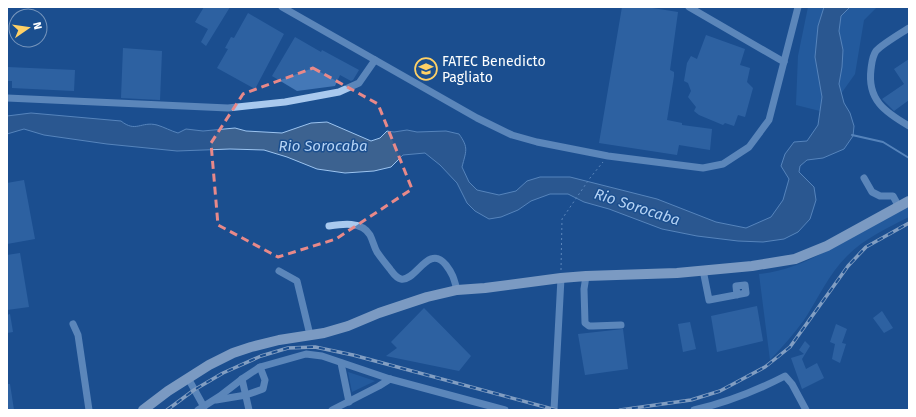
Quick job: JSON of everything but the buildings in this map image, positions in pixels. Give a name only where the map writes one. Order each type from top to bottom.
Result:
[{"type":"main road","points":[[143,410],[209,365],[233,353],[279,340],[310,335],[348,326],[406,303],[457,290],[485,288],[561,278],[677,273],[752,266],[795,259],[827,246],[909,201]]},
{"type":"main road","points":[[153,410],[186,380]]},
{"type":"street","points":[[282,7],[385,67],[512,135],[537,142],[608,156],[703,168],[723,164],[749,147],[769,120],[798,7]]},
{"type":"street","points":[[689,7],[784,62]]},
{"type":"street","points":[[909,28],[877,50],[872,60],[870,80],[874,96],[888,114],[909,126]]},
{"type":"street","points":[[7,98],[228,108],[285,102],[339,92],[359,83],[375,60]]},
{"type":"street","points":[[864,178],[872,192],[880,196],[893,196],[899,207]]},
{"type":"street","points":[[329,226],[351,224],[363,227],[369,234],[377,251],[394,275],[399,279],[403,280],[426,262],[435,258],[442,260],[454,275],[457,290]]},
{"type":"street","points":[[703,270],[709,300],[737,295]]},
{"type":"street","points":[[279,271],[297,281],[310,335]]},
{"type":"street","points":[[586,276],[584,289],[585,323],[589,326],[621,325]]},
{"type":"street","points":[[554,410],[561,278]]},
{"type":"street","points":[[73,324],[78,335],[89,410]]},
{"type":"street","points":[[186,380],[201,408],[260,367],[306,354],[322,356],[390,379],[505,410]]},
{"type":"street","points":[[341,363],[348,402]]},
{"type":"street","points":[[214,400],[246,395],[263,389],[265,380],[260,367]]},
{"type":"street","points":[[696,410],[713,406],[762,388],[785,376],[792,384],[806,410]]},
{"type":"street","points":[[242,379],[248,410]]},
{"type":"street","points":[[332,410],[390,379]]},
{"type":"path","points":[[561,278],[562,219],[590,178],[608,156]]},
{"type":"highlighted area","points":[[313,68],[378,104],[412,189],[336,239],[278,257],[218,225],[211,143],[243,94]]},
{"type":"shaded area","points":[[808,7],[877,7],[864,20],[855,74],[833,105],[820,111],[796,105],[798,56]]},
{"type":"shaded area","points":[[909,204],[909,217],[884,229],[861,244],[840,263],[804,320],[770,360],[759,274],[786,269],[809,260]]},
{"type":"shaded area","points":[[348,372],[375,381],[352,392]]},
{"type":"water","name":"Rio Sorocaba","points":[[824,7],[850,7],[841,16],[839,31],[843,50],[839,84],[844,103],[850,113],[854,126],[853,136],[844,149],[823,158],[807,160],[800,166],[799,172],[814,187],[816,200],[810,219],[798,232],[784,239],[763,242],[738,241],[697,236],[662,229],[609,209],[584,202],[568,194],[550,194],[531,201],[518,210],[501,217],[489,219],[475,211],[467,203],[457,183],[440,165],[425,153],[403,155],[391,167],[374,171],[345,173],[317,169],[264,150],[230,149],[177,151],[107,144],[44,135],[24,129],[7,134],[7,116],[31,113],[121,121],[131,126],[151,124],[178,133],[186,129],[203,131],[235,128],[246,131],[282,133],[311,123],[327,122],[371,141],[380,138],[387,131],[446,131],[459,134],[462,139],[466,150],[462,167],[469,182],[477,190],[499,195],[516,191],[527,181],[540,177],[570,177],[657,199],[716,222],[746,228],[771,217],[783,200],[789,179],[781,166],[785,154],[794,142],[807,141],[818,125],[822,97],[815,57],[818,26]]},
{"type":"waterway","points":[[852,135],[883,142],[909,158]]},
{"type":"railway","points":[[620,410],[691,400],[720,391],[765,367],[790,347],[848,266],[866,247],[909,223]]},
{"type":"railway","points":[[167,410],[194,390],[223,373],[261,356],[288,348],[315,347],[353,355],[556,410]]},
{"type":"place","name":"FATEC Benedicto Pagliato","points":[[426,69]]}]
